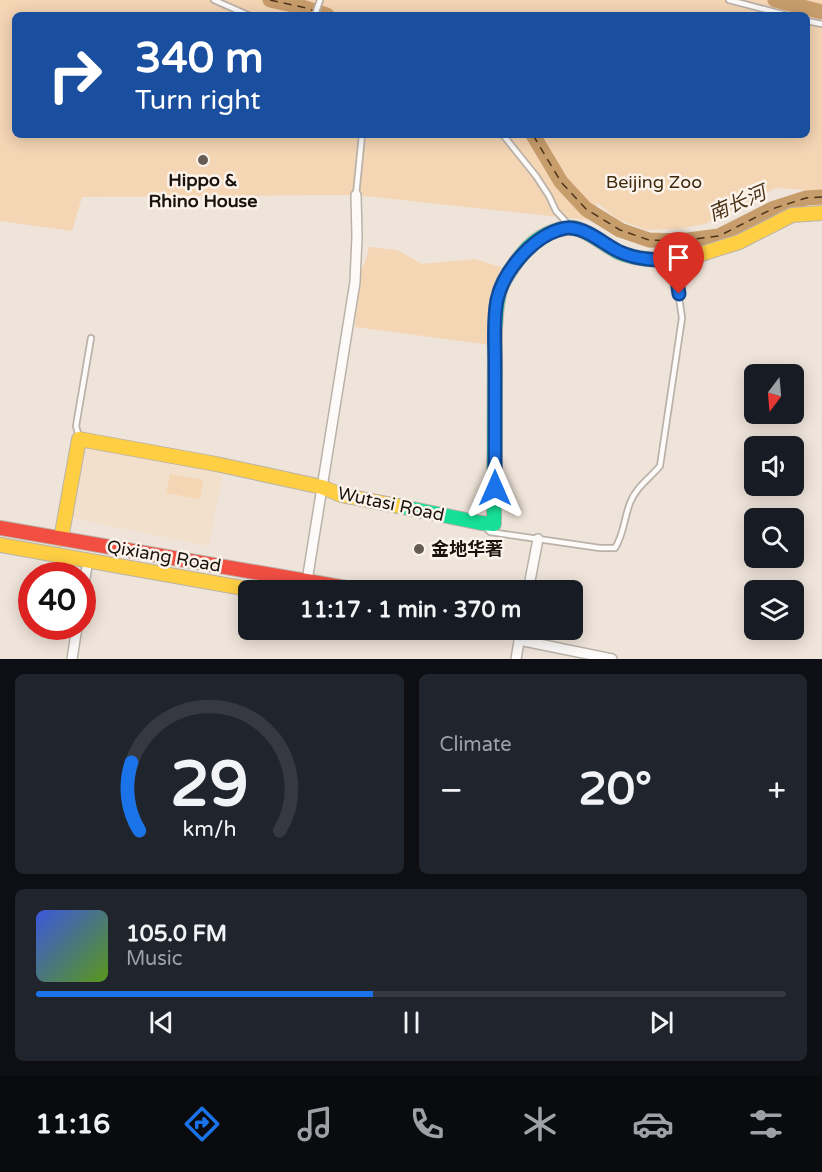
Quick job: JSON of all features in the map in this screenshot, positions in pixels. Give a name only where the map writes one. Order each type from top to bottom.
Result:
[{"type":"street","points":[[307,580],[356,282],[356,195]]},
{"type":"street","points":[[488,523],[495,511],[497,301],[502,285],[531,244],[550,233],[569,227],[579,229],[619,252],[633,257],[674,260],[739,242],[792,215],[822,213]]},
{"type":"street","points":[[61,538],[80,439]]},
{"type":"street","name":"Wutasi Road","points":[[80,439],[204,462],[322,487],[341,495],[488,523]]},
{"type":"street","name":"Qixiang Road","points":[[0,528],[301,580]]},
{"type":"street","points":[[530,580],[538,539]]},
{"type":"street","name":"Qixiang Road","points":[[0,545],[238,587]]},
{"type":"street","points":[[72,659],[75,640]]},
{"type":"street","points":[[516,659],[519,640],[612,659]]},
{"type":"lane","points":[[214,0],[241,12]]},
{"type":"lane","points":[[729,0],[775,12]]},
{"type":"lane","points":[[356,195],[362,138]]},
{"type":"lane","points":[[505,138],[536,176],[556,211],[573,228]]},
{"type":"lane","points":[[488,523],[490,532],[600,548],[615,548],[634,495],[660,466],[681,318],[674,260]]},
{"type":"lane","points":[[80,439],[76,426],[92,338]]},
{"type":"shaded area","points":[[85,445],[223,472],[209,546],[71,518]]},
{"type":"green space","name":"Beijing Zoo","points":[[0,0],[822,0],[822,191],[776,188],[705,224],[677,229],[646,230],[617,219],[598,203],[587,220],[356,195],[82,197],[72,231],[0,221]]},
{"type":"green space","points":[[369,247],[397,250],[422,264],[475,259],[507,269],[491,345],[355,327],[359,275]]},
{"type":"green space","points":[[170,474],[203,480],[200,499],[166,493]]},
{"type":"waterway","name":"南长河","points":[[270,0],[318,12]]},
{"type":"waterway","points":[[775,0],[822,12]]},
{"type":"waterway","name":"南长河","points":[[535,138],[561,182],[586,209],[620,230],[649,240],[680,241],[719,236],[772,209],[806,198],[822,197]]},
{"type":"ferry route","points":[[270,0],[318,12]]},
{"type":"ferry route","points":[[535,138],[561,182],[586,209],[620,230],[649,240],[680,241],[719,236],[772,209],[806,198],[822,197]]},
{"type":"traffic: fast","points":[[398,506],[494,524],[497,307],[504,280],[528,247],[548,234],[560,229],[573,228],[624,254],[643,259],[668,260]]},
{"type":"traffic: slow","points":[[668,260],[698,255],[739,242],[792,215],[822,213]]},
{"type":"traffic: slow","points":[[61,539],[79,439],[216,464],[322,487],[341,495],[398,506]]},
{"type":"traffic: slow","points":[[0,545],[238,587]]},
{"type":"traffic: jam","points":[[0,528],[300,580]]},
{"type":"place","name":"Hippo & Rhino House","points":[[203,160]]},
{"type":"place","name":"金地华著","points":[[419,549]]},
{"type":"route","points":[[495,488],[497,301],[502,285],[531,244],[550,233],[569,227],[579,229],[619,252],[633,257],[674,260],[679,294]]}]
